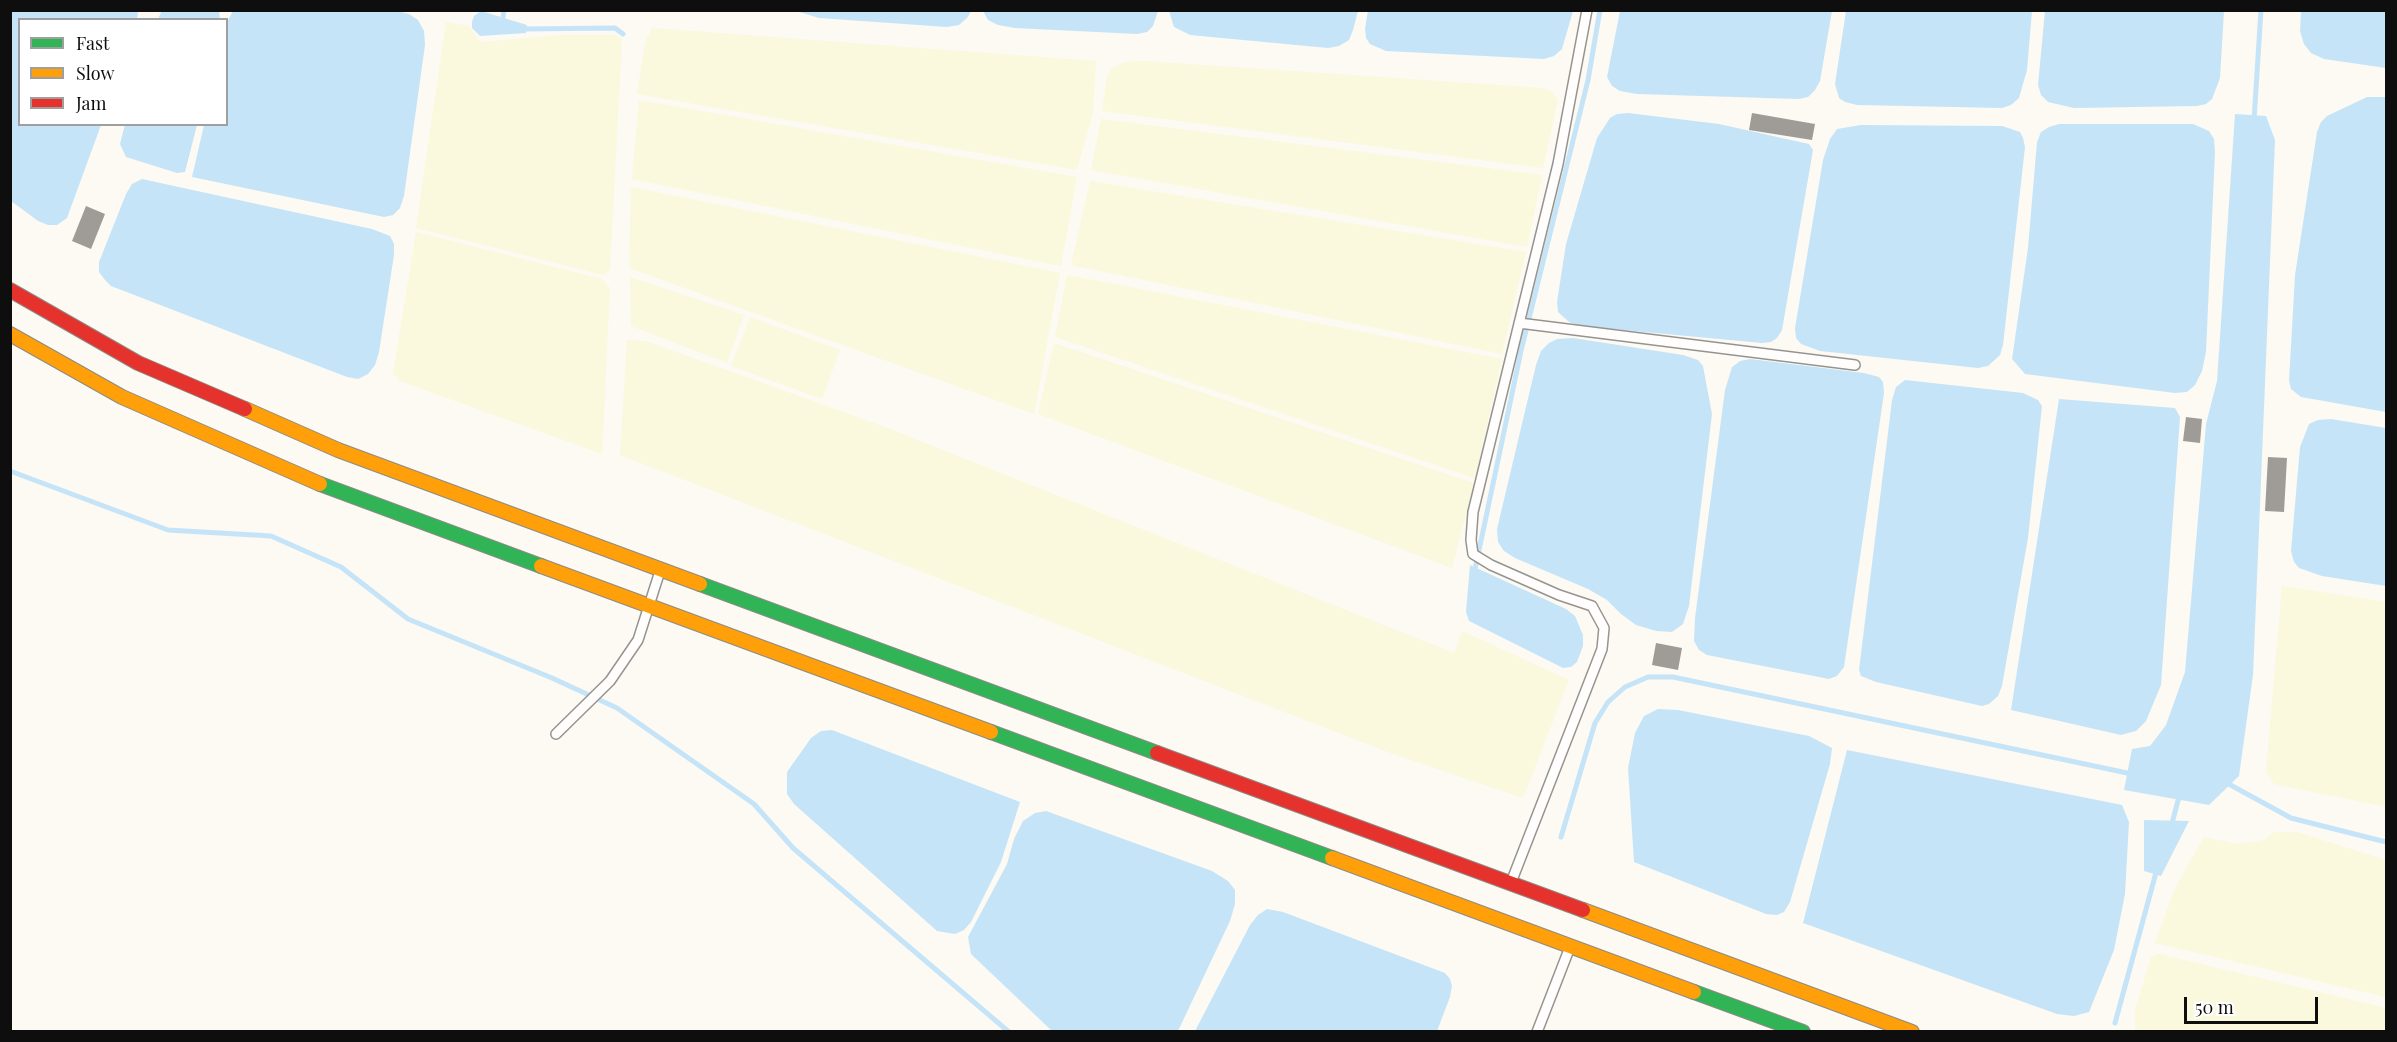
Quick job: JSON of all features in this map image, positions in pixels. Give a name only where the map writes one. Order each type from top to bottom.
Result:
[{"type":"main road","points":[[10,290],[138,363],[327,446],[1912,1032]]},
{"type":"main road","points":[[10,334],[122,397],[324,486],[1803,1032]]},
{"type":"lane","points":[[1511,882],[1602,649],[1604,628],[1592,606],[1559,595],[1473,554],[1471,540],[1473,512],[1558,164],[1587,10]]},
{"type":"lane","points":[[1519,323],[1855,365]]},
{"type":"lane","points":[[556,734],[610,681],[638,640],[661,569]]},
{"type":"lane","points":[[1537,1032],[1571,945]]},
{"type":"shaded area","points":[[446,22],[469,26],[480,42],[561,35],[615,35],[622,39],[610,270],[603,275],[416,228]]},
{"type":"shaded area","points":[[652,28],[1096,61],[1093,113],[1077,170],[637,94],[645,42]]},
{"type":"shaded area","points":[[1144,61],[1544,88],[1552,92],[1558,100],[1543,168],[1102,111],[1107,76],[1113,67],[1126,62]]},
{"type":"shaded area","points":[[639,100],[1077,177],[1061,266],[632,179]]},
{"type":"shaded area","points":[[1101,119],[1542,175],[1527,247],[1091,170]]},
{"type":"shaded area","points":[[1090,181],[1526,252],[1502,354],[1071,265]]},
{"type":"shaded area","points":[[631,187],[1060,273],[1034,414],[629,268]]},
{"type":"shaded area","points":[[416,232],[602,279],[610,288],[602,454],[400,381],[393,373]]},
{"type":"shaded area","points":[[1067,275],[1502,359],[1475,478],[1055,337]]},
{"type":"shaded area","points":[[630,277],[744,315],[727,363],[631,326]]},
{"type":"shaded area","points":[[750,317],[840,350],[822,399],[731,366]]},
{"type":"shaded area","points":[[627,340],[646,341],[885,427],[1454,653],[1462,631],[1569,680],[1523,798],[1393,754],[620,455]]},
{"type":"shaded area","points":[[1054,343],[1474,483],[1452,568],[1038,414]]},
{"type":"shaded area","points":[[2282,586],[2386,602],[2386,807],[2274,784],[2266,772]]},
{"type":"shaded area","points":[[2274,832],[2297,832],[2386,860],[2386,997],[2155,943],[2175,888],[2204,837],[2238,844],[2264,840]]},
{"type":"shaded area","points":[[2159,954],[2386,1008],[2386,1031],[2135,1031],[2135,1010],[2151,957]]},
{"type":"water","points":[[11,10],[137,10],[137,18],[18,18],[18,126],[101,126],[67,218],[57,225],[48,225],[38,221],[11,201]]},
{"type":"water","points":[[162,10],[219,11],[220,18],[158,18]]},
{"type":"water","points":[[983,10],[1158,11],[1153,26],[1147,32],[1137,34],[1015,28],[998,25],[988,20]]},
{"type":"water","points":[[1169,10],[1358,11],[1349,40],[1339,46],[1328,48],[1190,35],[1174,27]]},
{"type":"water","points":[[1368,10],[1573,11],[1562,49],[1554,56],[1544,59],[1386,51],[1370,44],[1366,38]]},
{"type":"water","points":[[233,11],[397,11],[409,14],[418,20],[424,31],[425,45],[404,196],[400,208],[393,215],[384,217],[192,177],[204,126],[228,126],[228,20]]},
{"type":"water","points":[[481,11],[527,25],[526,33],[480,36],[472,28],[472,22],[474,16]]},
{"type":"water","points":[[796,11],[971,11],[959,25],[947,27],[819,18]]},
{"type":"water","points":[[1620,11],[1832,11],[1820,81],[1808,97],[1799,99],[1637,94],[1620,91],[1612,86],[1607,77]]},
{"type":"water","points":[[1846,11],[2032,11],[2027,70],[2019,98],[2011,105],[2002,108],[1857,105],[1845,102],[1839,98],[1835,84]]},
{"type":"water","points":[[2045,11],[2224,11],[2220,78],[2212,99],[2206,104],[2197,106],[2074,108],[2048,102],[2041,95],[2038,85]]},
{"type":"water","points":[[2301,11],[2386,11],[2386,68],[2324,59],[2311,53],[2304,44],[2300,31]]},
{"type":"water","points":[[2367,97],[2386,97],[2386,412],[2301,397],[2291,389],[2289,381],[2295,275],[2317,132],[2321,122],[2327,116]]},
{"type":"water","points":[[1628,113],[1719,124],[1809,144],[1813,150],[1782,330],[1771,342],[1580,326],[1569,322],[1558,312],[1557,302],[1566,244],[1597,138],[1610,118],[1617,114]]},
{"type":"water","points":[[2235,114],[2266,116],[2275,140],[2253,675],[2239,776],[2209,805],[2124,790],[2132,749],[2150,746],[2166,725],[2185,672],[2206,424],[2217,381]]},
{"type":"water","points":[[2059,124],[2193,124],[2209,131],[2214,139],[2206,352],[2202,371],[2195,385],[2187,392],[2175,393],[2025,374],[2012,359],[2028,248],[2037,142],[2041,132]]},
{"type":"water","points":[[1861,125],[2002,126],[2020,132],[2025,147],[2003,345],[2000,355],[1988,366],[1978,368],[1820,351],[1801,344],[1796,338],[1795,328],[1823,160],[1830,139],[1837,129]]},
{"type":"water","points":[[124,126],[197,126],[185,172],[177,173],[126,157],[120,144]]},
{"type":"water","points":[[142,179],[372,229],[390,236],[394,244],[394,255],[379,352],[375,365],[368,374],[358,379],[347,377],[111,286],[99,272],[99,262],[126,194],[132,184]]},
{"type":"water","points":[[1573,338],[1683,355],[1698,360],[1703,366],[1712,414],[1689,606],[1683,624],[1672,632],[1656,631],[1636,625],[1607,600],[1588,589],[1515,558],[1504,551],[1498,542],[1497,529],[1541,351],[1557,339]]},
{"type":"water","points":[[1750,359],[1864,373],[1879,377],[1883,382],[1884,393],[1844,667],[1837,676],[1829,679],[1707,655],[1699,650],[1694,641],[1695,618],[1725,390],[1732,367],[1740,361]]},
{"type":"water","points":[[1905,380],[2023,393],[2038,400],[2042,406],[2028,538],[2002,686],[1998,696],[1989,704],[1982,706],[1876,682],[1861,676],[1859,670],[1892,400],[1896,387]]},
{"type":"water","points":[[2059,399],[2175,408],[2180,417],[2161,685],[2146,721],[2136,731],[2121,735],[2011,710]]},
{"type":"water","points":[[2331,419],[2386,428],[2386,586],[2322,576],[2299,568],[2294,562],[2291,551],[2300,447],[2309,424],[2318,420]]},
{"type":"water","points":[[1470,565],[1566,609],[1575,616],[1583,635],[1583,646],[1577,662],[1571,667],[1563,668],[1469,621],[1466,612]]},
{"type":"water","points":[[1658,709],[1678,710],[1809,736],[1832,748],[1830,764],[1790,902],[1784,912],[1777,915],[1766,914],[1634,862],[1628,768],[1635,733],[1644,716]]},
{"type":"water","points":[[832,730],[1020,802],[1001,862],[971,922],[964,930],[955,934],[937,931],[794,804],[787,794],[787,772],[811,738],[821,731]]},
{"type":"water","points":[[1847,750],[2122,805],[2129,822],[2125,894],[2114,950],[2089,1012],[2074,1016],[2057,1014],[1803,923]]},
{"type":"water","points":[[1046,811],[1212,871],[1228,881],[1235,890],[1235,904],[1230,921],[1178,1031],[1052,1031],[971,954],[968,937],[1007,864],[1014,839],[1023,821],[1035,813]]},
{"type":"water","points":[[2144,820],[2189,821],[2161,876],[2144,871]]},
{"type":"water","points":[[1267,909],[1283,912],[1445,973],[1452,986],[1437,1031],[1195,1031],[1250,925]]},
{"type":"building","points":[[1752,113],[1815,124],[1812,140],[1749,130]]},
{"type":"building","points":[[86,206],[105,214],[91,249],[72,241]]},
{"type":"building","points":[[2186,417],[2202,419],[2200,443],[2183,441]]},
{"type":"building","points":[[2268,457],[2287,458],[2284,512],[2265,511]]},
{"type":"building","points":[[1656,643],[1682,648],[1678,670],[1652,665]]},
{"type":"waterway","points":[[502,24],[504,10]]},
{"type":"waterway","points":[[1474,574],[1521,351],[1588,80],[1600,10]]},
{"type":"waterway","points":[[2254,120],[2261,10]]},
{"type":"waterway","points":[[523,29],[615,28],[623,34]]},
{"type":"waterway","points":[[10,471],[168,530],[271,536],[341,567],[408,619],[552,678],[617,708],[754,804],[793,848],[1009,1032]]},
{"type":"waterway","points":[[1561,837],[1595,723],[1608,702],[1625,687],[1648,677],[1673,677],[2132,774]]},
{"type":"waterway","points":[[2225,782],[2291,818],[2386,842]]},
{"type":"waterway","points":[[2171,827],[2180,793]]},
{"type":"waterway","points":[[2115,1023],[2157,869]]},
{"type":"traffic: fast","points":[[320,484],[541,566]]},
{"type":"traffic: fast","points":[[700,584],[1157,753]]},
{"type":"traffic: fast","points":[[991,732],[1332,858]]},
{"type":"traffic: fast","points":[[1694,992],[1803,1032]]},
{"type":"traffic: slow","points":[[10,334],[122,397],[320,484]]},
{"type":"traffic: slow","points":[[245,409],[338,450],[700,584]]},
{"type":"traffic: slow","points":[[541,566],[991,732]]},
{"type":"traffic: slow","points":[[1332,858],[1694,992]]},
{"type":"traffic: slow","points":[[1583,910],[1912,1032]]},
{"type":"traffic: jam","points":[[10,290],[138,363],[245,409]]},
{"type":"traffic: jam","points":[[1157,753],[1583,910]]}]
